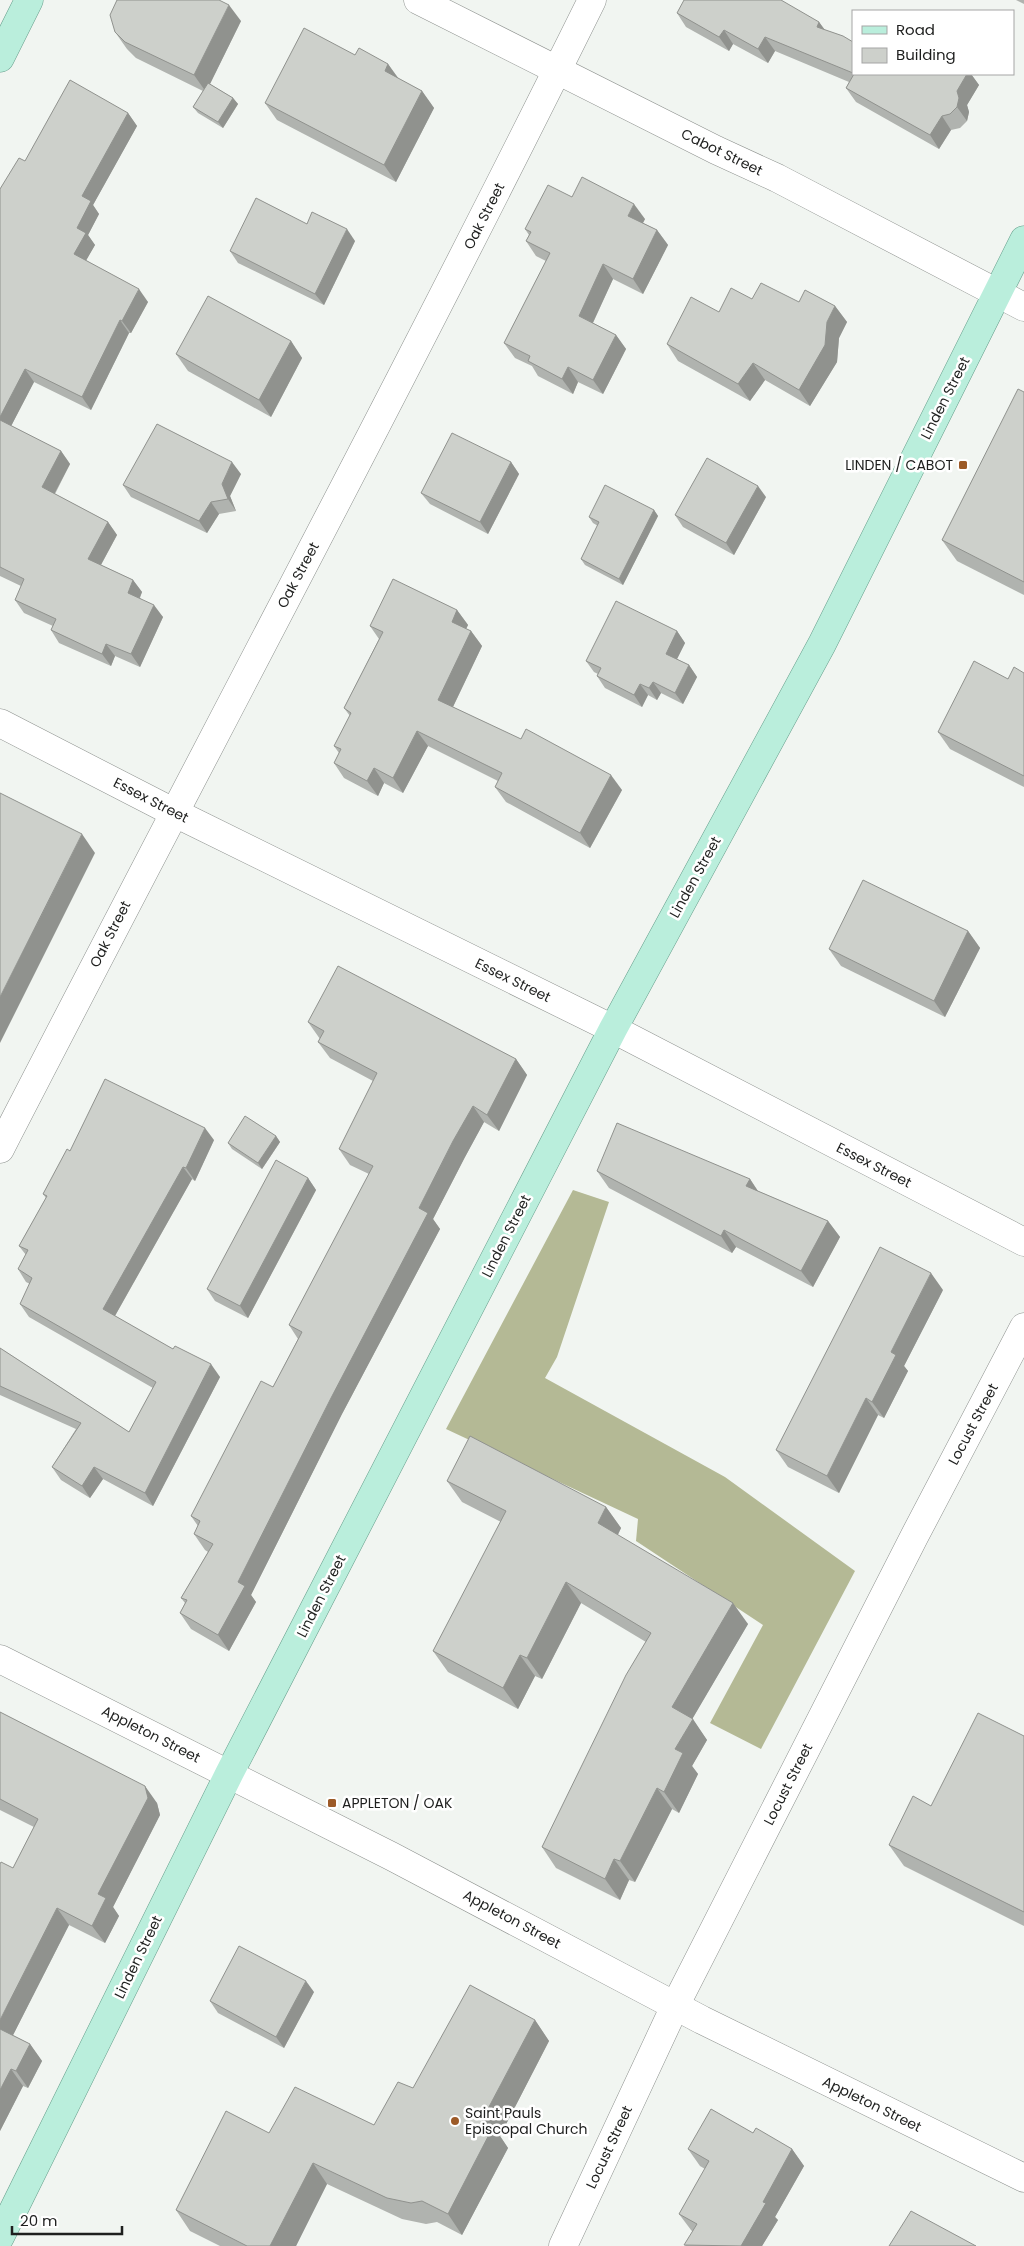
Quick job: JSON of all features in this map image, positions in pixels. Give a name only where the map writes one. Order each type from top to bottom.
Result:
[{"type":"main road","points":[[0,58],[29,0]]},
{"type":"main road","name":"Linden Street","points":[[0,2237],[229,1774],[613,1029],[822,644],[1024,240]]},
{"type":"street","name":"Cabot Street","points":[[418,0],[777,178],[1024,307]]},
{"type":"street","name":"Oak Street","points":[[0,1149],[173,812],[392,397],[592,0]]},
{"type":"street","name":"Essex Street","points":[[0,723],[173,812],[613,1029],[1024,1242]]},
{"type":"street","name":"Locust Street","points":[[563,2246],[675,2006],[1024,1327]]},
{"type":"street","name":"Appleton Street","points":[[0,1660],[398,1859],[675,2006],[1024,2178]]},
{"type":"green space","points":[[573,1190],[609,1202],[557,1357],[545,1378],[725,1477],[855,1571],[761,1749],[710,1723],[763,1625],[636,1541],[638,1519],[446,1429]]},
{"type":"building","points":[[117,0],[219,0],[229,5],[194,75],[125,42],[115,32],[110,15]]},
{"type":"building","points":[[684,0],[781,0],[819,22],[817,27],[843,36],[852,41],[852,73],[765,37],[758,49],[724,30],[719,37],[677,13]]},
{"type":"building","points":[[304,28],[355,55],[359,48],[388,64],[385,71],[422,91],[384,165],[265,103]]},
{"type":"building","points":[[853,75],[966,75],[957,91],[959,98],[957,107],[950,114],[942,116],[930,135],[846,88]]},
{"type":"building","points":[[70,80],[128,113],[82,196],[91,201],[77,228],[86,233],[74,254],[139,289],[122,321],[120,320],[82,397],[25,369],[0,417],[0,189],[19,158],[25,161]]},
{"type":"building","points":[[208,83],[233,98],[218,122],[193,107]]},
{"type":"building","points":[[582,177],[634,204],[628,216],[657,230],[633,279],[603,264],[579,316],[616,335],[593,380],[568,367],[562,379],[528,361],[530,356],[504,343],[550,253],[526,241],[531,232],[525,229],[548,185],[572,197]]},
{"type":"building","points":[[256,198],[307,224],[312,212],[347,229],[315,294],[230,251]]},
{"type":"building","points":[[761,283],[799,302],[805,290],[835,306],[827,322],[825,345],[799,390],[753,363],[738,384],[667,344],[691,297],[719,312],[731,288],[752,299]]},
{"type":"building","points":[[208,296],[291,341],[259,400],[176,354]]},
{"type":"building","points":[[1018,389],[1024,392],[1024,582],[942,540]]},
{"type":"building","points":[[0,420],[61,451],[42,487],[108,522],[88,559],[133,580],[128,593],[154,605],[131,654],[106,644],[102,654],[51,630],[56,619],[15,600],[24,579],[0,567]]},
{"type":"building","points":[[157,424],[232,462],[222,484],[228,499],[211,502],[199,521],[123,485]]},
{"type":"building","points":[[452,433],[511,462],[480,522],[421,493]]},
{"type":"building","points":[[707,458],[758,486],[726,543],[675,515]]},
{"type":"building","points":[[605,485],[654,510],[619,579],[581,559],[599,522],[589,517]]},
{"type":"building","points":[[393,579],[457,610],[452,622],[471,631],[438,700],[521,739],[526,729],[611,775],[580,833],[495,787],[502,773],[417,731],[393,778],[374,768],[367,781],[334,763],[341,749],[334,746],[351,713],[344,708],[383,632],[370,626]]},
{"type":"building","points":[[616,601],[677,631],[666,654],[689,665],[675,693],[653,682],[649,688],[640,684],[634,695],[597,676],[601,668],[586,661]]},
{"type":"building","points":[[974,661],[1008,679],[1014,667],[1024,673],[1024,776],[938,732]]},
{"type":"building","points":[[0,793],[82,834],[0,997]]},
{"type":"building","points":[[863,880],[968,931],[934,1001],[829,949]]},
{"type":"building","points":[[338,966],[516,1059],[487,1115],[473,1106],[453,1141],[419,1208],[428,1213],[331,1398],[238,1582],[245,1586],[218,1635],[180,1613],[187,1600],[181,1598],[213,1544],[194,1534],[200,1521],[191,1516],[261,1381],[273,1387],[302,1332],[289,1325],[373,1166],[339,1149],[377,1073],[318,1042],[324,1031],[308,1022]]},
{"type":"building","points":[[105,1079],[205,1128],[186,1168],[183,1167],[103,1309],[173,1349],[175,1346],[211,1364],[145,1493],[94,1467],[82,1486],[52,1467],[81,1423],[0,1386],[0,1348],[129,1432],[156,1382],[20,1304],[32,1278],[18,1269],[28,1250],[19,1246],[47,1196],[43,1194],[67,1149],[70,1151]]},
{"type":"building","points":[[245,1116],[276,1136],[258,1163],[228,1143]]},
{"type":"building","points":[[617,1123],[750,1179],[746,1186],[828,1221],[801,1271],[724,1230],[721,1236],[597,1171]]},
{"type":"building","points":[[276,1160],[308,1178],[240,1306],[207,1289]]},
{"type":"building","points":[[880,1247],[931,1273],[891,1352],[896,1355],[872,1402],[866,1398],[827,1476],[776,1450]]},
{"type":"building","points":[[470,1436],[606,1507],[598,1523],[733,1603],[672,1707],[693,1719],[675,1749],[683,1753],[664,1792],[657,1788],[620,1861],[614,1859],[605,1879],[542,1847],[626,1675],[651,1633],[566,1582],[527,1658],[520,1655],[503,1688],[433,1651],[506,1511],[447,1481]]},
{"type":"building","points":[[0,1712],[145,1786],[148,1798],[98,1894],[106,1898],[92,1926],[57,1908],[0,2020],[0,1864],[1,1862],[13,1868],[38,1819],[0,1799]]},
{"type":"building","points":[[978,1713],[1024,1736],[1024,1912],[889,1845],[913,1796],[931,1806]]},
{"type":"building","points":[[239,1946],[306,1981],[276,2037],[210,2001]]},
{"type":"building","name":"Saint Pauls Episcopal Church","points":[[470,1985],[535,2020],[482,2120],[493,2127],[448,2214],[422,2201],[411,2203],[387,2198],[313,2163],[270,2246],[247,2246],[176,2210],[226,2111],[269,2133],[295,2087],[374,2125],[398,2082],[413,2088]]},
{"type":"building","points":[[0,2029],[30,2044],[16,2071],[11,2069],[0,2090]]},
{"type":"building","points":[[711,2109],[753,2133],[756,2128],[792,2149],[763,2202],[766,2203],[741,2246],[684,2245],[697,2224],[679,2214],[709,2161],[688,2149]]},
{"type":"building","points":[[911,2211],[976,2246],[889,2246]]},
{"type":"place","name":"LINDEN / CABOT","points":[[963,465]]},
{"type":"place","name":"APPLETON / OAK","points":[[332,1803]]},
{"type":"place","name":"Saint Pauls Episcopal Church","points":[[455,2121]]}]
